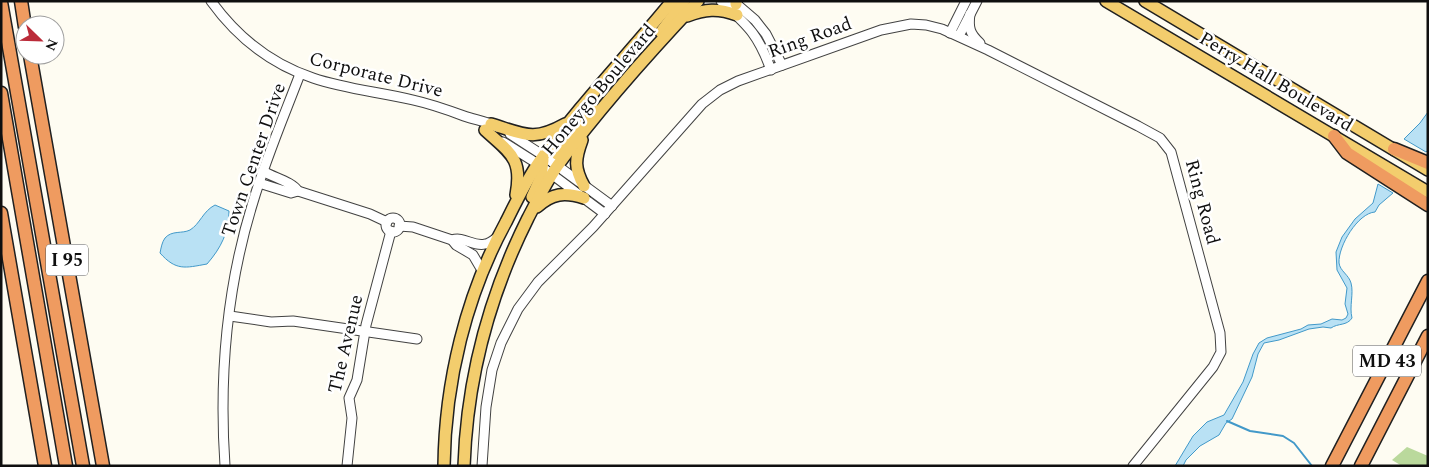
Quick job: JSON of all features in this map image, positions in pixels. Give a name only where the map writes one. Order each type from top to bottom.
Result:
[{"type":"highway","points":[[21,1],[23,15]]},
{"type":"highway","points":[[1,2],[83,466]]},
{"type":"highway","name":"I 95","points":[[32,65],[103,466]]},
{"type":"highway","points":[[1,93],[66,466]]},
{"type":"highway","points":[[1334,136],[1344,151],[1428,205]]},
{"type":"highway","points":[[1394,149],[1428,163]]},
{"type":"highway","points":[[1,213],[45,466]]},
{"type":"highway","points":[[1345,440],[1368,389],[1428,269]]},
{"type":"highway","name":"MD 43","points":[[1332,466],[1428,281]]},
{"type":"highway","name":"MD 43","points":[[1361,466],[1428,336]]},
{"type":"main road","name":"Honeygo Boulevard","points":[[464,466],[470,403],[485,326],[500,280],[532,211],[548,165],[571,120],[672,1]]},
{"type":"main road","points":[[617,92],[684,1]]},
{"type":"main road","name":"Honeygo Boulevard","points":[[444,466],[444,448],[451,388],[460,341],[482,272],[496,238],[513,206],[548,165],[585,130],[698,1]]},
{"type":"main road","name":"Perry Hall Boulevard","points":[[1106,1],[1428,192]]},
{"type":"main road","name":"Perry Hall Boulevard","points":[[1145,1],[1428,170]]},
{"type":"main road","points":[[683,18],[697,12],[735,6]]},
{"type":"main road","points":[[510,257],[523,217],[541,177],[598,97],[605,80]]},
{"type":"main road","points":[[488,127],[536,136],[555,130],[571,120]]},
{"type":"main road","points":[[488,127],[509,152],[519,171],[513,206]]},
{"type":"main road","points":[[584,186],[576,170],[576,157],[585,130]]},
{"type":"main road","points":[[532,211],[544,200],[558,194],[584,198]]},
{"type":"main road","points":[[451,388],[470,403]]},
{"type":"street","name":"Corporate Drive","points":[[211,1],[242,37],[272,59],[300,74],[329,83],[414,100],[468,118],[518,138],[548,165]]},
{"type":"street","points":[[721,1],[735,6],[755,20],[766,34],[782,65]]},
{"type":"street","points":[[955,34],[966,1]]},
{"type":"street","points":[[955,34],[977,1]]},
{"type":"street","points":[[735,6],[756,36],[771,70]]},
{"type":"street","points":[[970,14],[969,24],[972,36],[988,50]]},
{"type":"street","name":"Ring Road","points":[[482,466],[484,428],[490,381],[498,350],[518,309],[538,282],[605,214],[707,99],[730,84],[897,26],[912,24],[926,25],[955,34],[1155,135],[1169,148],[1174,159],[1220,333],[1221,352],[1205,378],[1134,466]]},
{"type":"street","name":"Town Center Drive","points":[[226,466],[223,412],[230,316],[239,256],[263,171],[300,74]]},
{"type":"street","points":[[548,165],[584,186],[612,206]]},
{"type":"street","points":[[548,165],[584,198],[605,214]]},
{"type":"street","points":[[263,171],[274,178],[294,185],[298,191],[370,214],[387,222]]},
{"type":"street","points":[[259,183],[291,194],[298,191]]},
{"type":"street","points":[[387,222],[389,219],[396,219],[399,222],[399,226]]},
{"type":"street","points":[[387,222],[386,226],[391,231],[396,230],[399,226]]},
{"type":"street","points":[[399,226],[413,227],[452,240],[458,238],[477,244],[486,244],[496,238]]},
{"type":"street","name":"The Avenue","points":[[347,466],[352,418],[349,398],[357,378],[364,332],[391,231]]},
{"type":"street","points":[[452,240],[456,246],[473,255],[482,272]]},
{"type":"street","points":[[230,316],[271,322],[293,321],[417,340]]},
{"type":"green space","points":[[1407,447],[1428,456],[1428,466],[1402,466],[1392,460]]},
{"type":"water","points":[[1428,112],[1428,150],[1426,152],[1404,139]]},
{"type":"water","points":[[1378,184],[1393,193],[1379,205],[1375,212],[1362,218],[1356,224],[1345,240],[1340,256],[1340,266],[1351,283],[1352,318],[1350,321],[1331,328],[1309,329],[1279,340],[1264,343],[1258,354],[1252,377],[1232,419],[1226,423],[1219,435],[1200,446],[1186,460],[1183,466],[1175,466],[1193,436],[1207,422],[1224,415],[1243,382],[1259,343],[1267,338],[1301,329],[1308,325],[1321,324],[1332,319],[1342,320],[1346,318],[1348,314],[1345,304],[1347,288],[1337,270],[1336,252],[1342,237],[1355,219],[1373,203]]},
{"type":"water","points":[[215,205],[229,211],[229,219],[223,239],[207,264],[181,267],[171,263],[160,253],[165,238],[174,233],[190,230]]},
{"type":"waterway","points":[[1227,421],[1250,431],[1283,436],[1294,443],[1312,466]]}]
